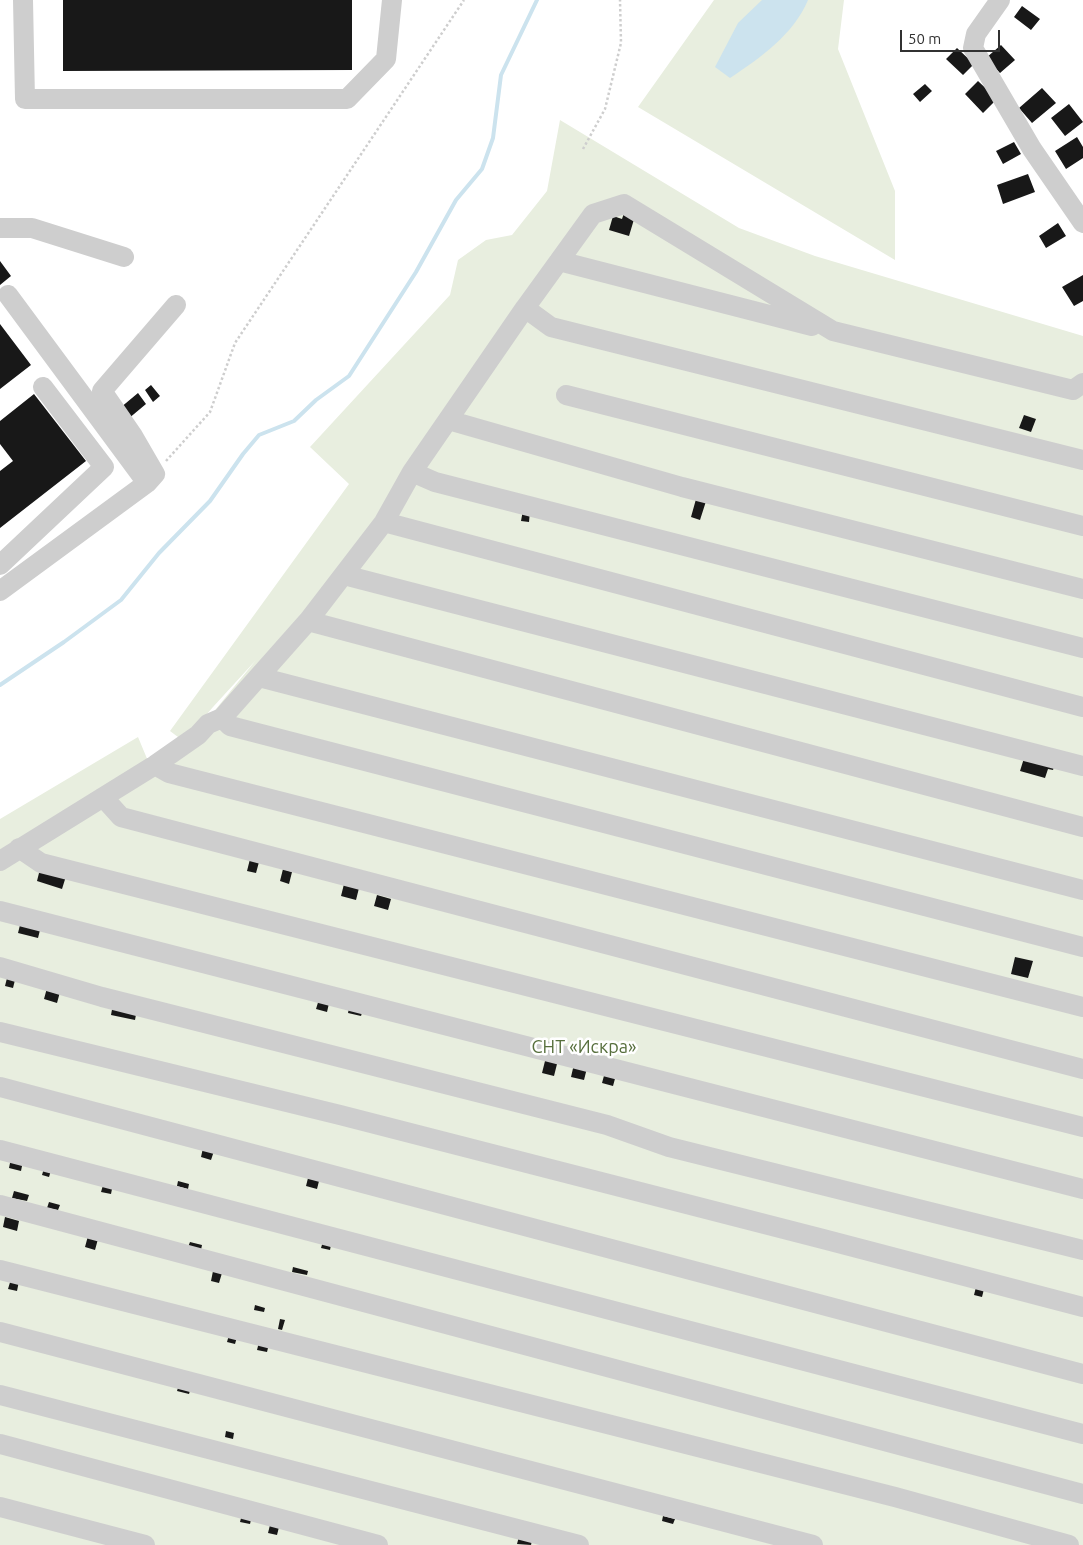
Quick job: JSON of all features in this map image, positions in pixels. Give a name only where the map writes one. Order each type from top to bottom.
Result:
[{"type":"street","points":[[23,0],[25,99],[347,99],[386,59],[392,0]]},
{"type":"street","points":[[1000,0],[976,34],[973,48],[1032,149],[1083,223]]},
{"type":"street","points":[[0,861],[156,765],[198,735],[208,724],[222,718],[308,621],[384,522],[412,472],[524,308],[593,214],[624,204],[834,331]]},
{"type":"street","points":[[0,228],[32,228],[124,257]]},
{"type":"street","points":[[559,261],[834,331],[1080,390]]},
{"type":"street","points":[[8,295],[151,478]]},
{"type":"street","points":[[151,478],[133,436],[102,390],[176,305]]},
{"type":"street","points":[[524,308],[550,327],[1083,460]]},
{"type":"street","points":[[0,565],[104,467],[43,387]]},
{"type":"street","points":[[566,396],[1083,526]]},
{"type":"street","points":[[448,420],[682,487],[1083,589]]},
{"type":"street","points":[[412,472],[435,482],[1083,648]]},
{"type":"street","points":[[0,591],[151,478]]},
{"type":"street","points":[[384,522],[1083,707]]},
{"type":"street","points":[[344,575],[1083,766]]},
{"type":"street","points":[[308,621],[1083,828]]},
{"type":"street","points":[[259,677],[1083,890]]},
{"type":"street","points":[[222,718],[230,726],[1083,947]]},
{"type":"street","points":[[156,765],[169,773],[1083,1008]]},
{"type":"street","points":[[103,797],[121,817],[1083,1069]]},
{"type":"street","points":[[19,848],[41,863],[1083,1128]]},
{"type":"street","points":[[0,911],[1083,1188]]},
{"type":"street","points":[[0,967],[102,997],[607,1125],[669,1147],[1083,1250]]},
{"type":"street","points":[[0,1032],[359,1120],[1083,1308]]},
{"type":"street","points":[[0,1087],[1083,1374]]},
{"type":"street","points":[[0,1150],[1083,1434]]},
{"type":"street","points":[[0,1205],[1083,1494]]},
{"type":"street","points":[[0,1270],[866,1490],[1069,1545]]},
{"type":"street","points":[[0,1332],[813,1545]]},
{"type":"street","points":[[0,1396],[579,1545]]},
{"type":"street","points":[[0,1444],[378,1545]]},
{"type":"street","points":[[0,1507],[145,1545]]},
{"type":"path","points":[[151,478],[210,412],[235,343],[464,0]]},
{"type":"path","points":[[583,149],[606,109],[621,42],[620,0]]},
{"type":"green space","points":[[714,0],[844,0],[838,49],[895,191],[895,260],[638,107]]},
{"type":"green space","name":"СНТ «Искра»","points":[[560,120],[739,228],[815,256],[1083,336],[1083,1545],[0,1545],[0,819],[138,737],[148,761],[182,740],[170,731],[349,484],[310,447],[450,295],[458,260],[486,240],[512,235],[547,191]],"holes":[[[256,660],[198,731],[188,736]]]},
{"type":"water","points":[[762,0],[808,0],[794,24],[775,44],[730,78],[715,67],[738,23]]},
{"type":"building","points":[[63,0],[352,0],[352,70],[63,71]]},
{"type":"building","points":[[1022,6],[1040,19],[1031,30],[1014,17]]},
{"type":"building","points":[[1001,45],[1015,60],[1000,73],[986,58]]},
{"type":"building","points":[[957,48],[974,64],[963,75],[946,59]]},
{"type":"building","points":[[978,81],[997,99],[983,113],[965,94]]},
{"type":"building","points":[[925,84],[932,91],[920,102],[913,94]]},
{"type":"building","points":[[1042,88],[1056,103],[1032,123],[1019,108]]},
{"type":"building","points":[[1069,104],[1083,122],[1065,136],[1051,118]]},
{"type":"building","points":[[1077,137],[1083,147],[1083,158],[1066,169],[1055,151]]},
{"type":"building","points":[[1014,142],[1021,154],[1003,164],[996,151]]},
{"type":"building","points":[[1028,174],[1035,192],[1003,204],[997,185]]},
{"type":"building","points":[[624,213],[635,216],[629,236],[609,230],[613,216],[622,219]]},
{"type":"building","points":[[1058,223],[1066,236],[1046,248],[1039,236]]},
{"type":"building","points":[[0,261],[11,276],[0,285]]},
{"type":"building","points":[[1083,275],[1083,301],[1074,306],[1062,287]]},
{"type":"building","points":[[0,324],[31,365],[0,389]]},
{"type":"building","points":[[151,385],[160,396],[153,402],[145,390]]},
{"type":"building","points":[[138,393],[146,404],[128,419],[120,408]]},
{"type":"building","points":[[34,394],[86,461],[0,528],[0,471],[13,461],[0,444],[0,421]]},
{"type":"building","points":[[1024,415],[1036,419],[1031,432],[1019,428]]},
{"type":"building","points":[[698,492],[708,495],[700,520],[691,517]]},
{"type":"building","points":[[523,510],[530,511],[529,522],[521,521]]},
{"type":"building","points":[[1025,755],[1055,764],[1053,770],[1048,769],[1045,778],[1020,771]]},
{"type":"building","points":[[250,859],[259,862],[256,873],[247,871]]},
{"type":"building","points":[[41,865],[67,873],[62,889],[37,881]]},
{"type":"building","points":[[283,869],[292,872],[289,884],[280,881]]},
{"type":"building","points":[[344,884],[359,888],[356,900],[341,896]]},
{"type":"building","points":[[377,895],[391,899],[388,910],[374,906]]},
{"type":"building","points":[[21,921],[41,926],[38,938],[18,933]]},
{"type":"building","points":[[1015,957],[1033,961],[1028,978],[1011,974]]},
{"type":"building","points":[[7,978],[15,980],[13,988],[5,986]]},
{"type":"building","points":[[47,988],[60,992],[57,1003],[44,999]]},
{"type":"building","points":[[320,996],[330,999],[327,1012],[316,1009]]},
{"type":"building","points":[[350,1003],[364,1007],[361,1016],[348,1013]]},
{"type":"building","points":[[113,1004],[137,1009],[135,1020],[111,1015]]},
{"type":"building","points":[[546,1057],[558,1060],[554,1076],[542,1073]]},
{"type":"building","points":[[574,1064],[587,1068],[584,1080],[571,1077]]},
{"type":"building","points":[[605,1072],[616,1075],[613,1086],[602,1083]]},
{"type":"building","points":[[203,1148],[214,1151],[211,1160],[201,1157]]},
{"type":"building","points":[[11,1158],[23,1161],[21,1171],[9,1168]]},
{"type":"building","points":[[45,1165],[52,1167],[49,1177],[42,1175]]},
{"type":"building","points":[[309,1174],[320,1177],[317,1189],[306,1186]]},
{"type":"building","points":[[178,1181],[189,1184],[188,1189],[177,1186]]},
{"type":"building","points":[[104,1182],[113,1184],[111,1194],[101,1192]]},
{"type":"building","points":[[14,1191],[29,1195],[27,1201],[12,1198]]},
{"type":"building","points":[[49,1202],[60,1205],[58,1210],[47,1208]]},
{"type":"building","points":[[5,1217],[19,1221],[17,1231],[3,1227]]},
{"type":"building","points":[[88,1236],[98,1239],[95,1250],[85,1247]]},
{"type":"building","points":[[324,1238],[332,1240],[330,1250],[321,1248]]},
{"type":"building","points":[[190,1242],[202,1245],[201,1250],[188,1247]]},
{"type":"building","points":[[293,1267],[308,1271],[307,1275],[292,1272]]},
{"type":"building","points":[[213,1271],[222,1273],[219,1283],[211,1281]]},
{"type":"building","points":[[11,1279],[19,1281],[17,1291],[8,1289]]},
{"type":"building","points":[[977,1283],[985,1285],[982,1297],[974,1295]]},
{"type":"building","points":[[255,1305],[265,1308],[264,1312],[254,1310]]},
{"type":"building","points":[[280,1319],[285,1320],[282,1330],[278,1329]]},
{"type":"building","points":[[229,1335],[237,1337],[235,1344],[227,1342]]},
{"type":"building","points":[[259,1342],[269,1344],[267,1352],[257,1350]]},
{"type":"building","points":[[180,1381],[192,1384],[189,1394],[177,1391]]},
{"type":"building","points":[[226,1431],[234,1433],[233,1439],[225,1437]]},
{"type":"building","points":[[242,1514],[252,1516],[250,1524],[240,1522]]},
{"type":"building","points":[[663,1516],[675,1519],[673,1524],[662,1521]]},
{"type":"building","points":[[271,1521],[280,1523],[277,1535],[268,1533]]},
{"type":"building","points":[[521,1529],[534,1532],[531,1545],[517,1544]]},
{"type":"waterway","points":[[0,685],[64,642],[121,600],[159,553],[210,501],[243,454],[259,435],[294,421],[316,400],[349,376],[416,272],[456,200],[482,169],[493,138],[501,75],[537,0]]}]
